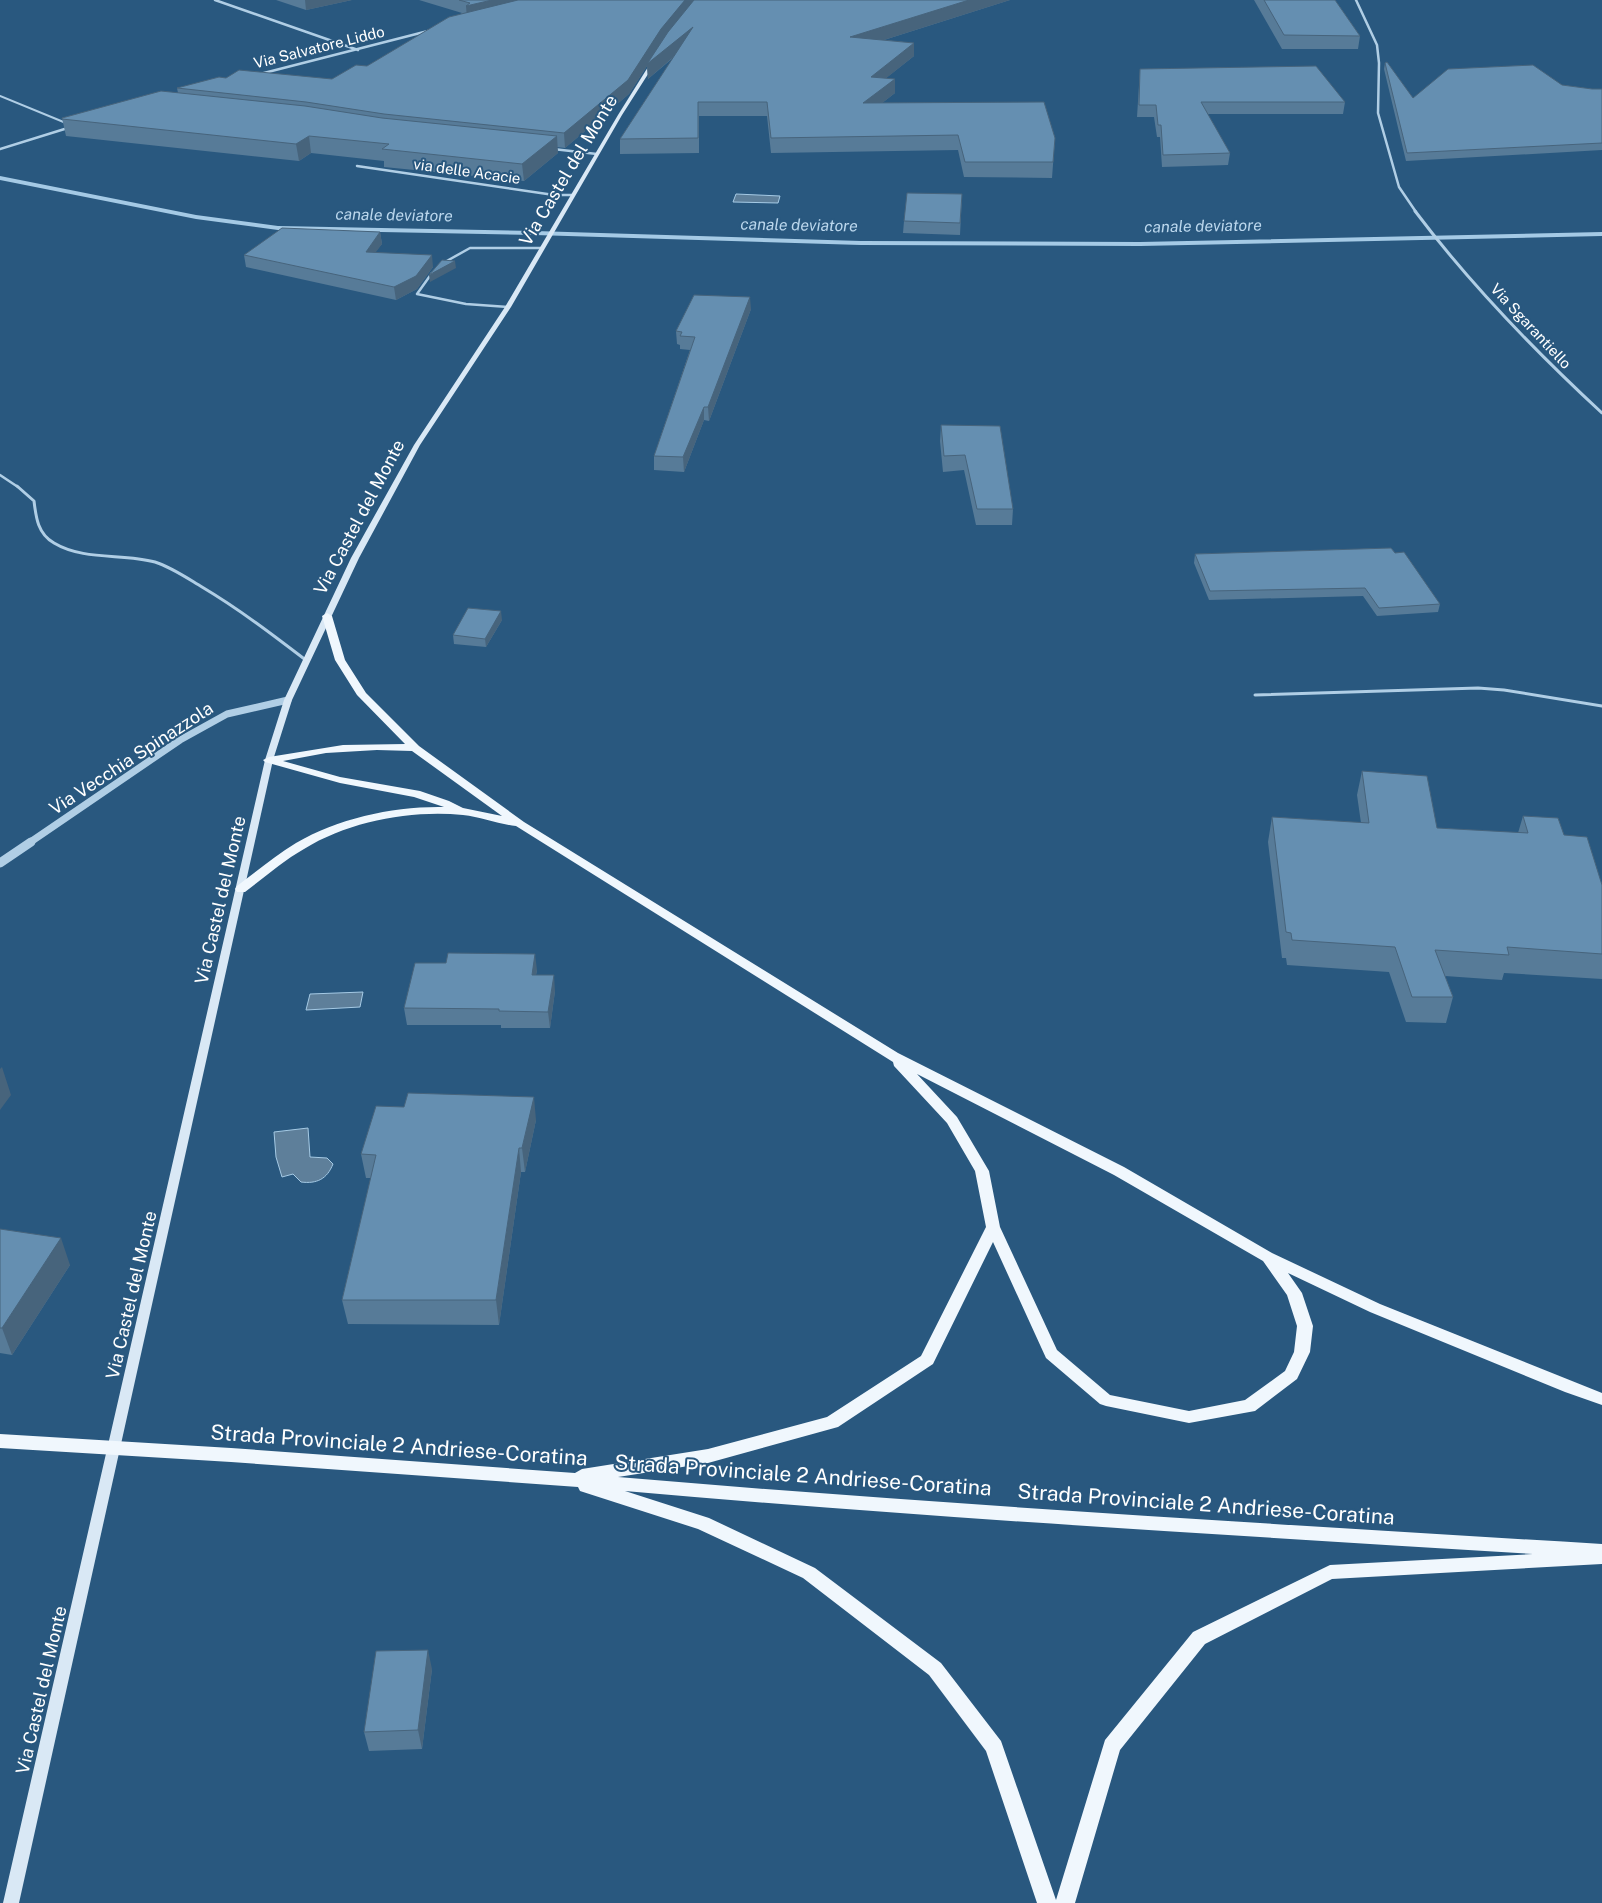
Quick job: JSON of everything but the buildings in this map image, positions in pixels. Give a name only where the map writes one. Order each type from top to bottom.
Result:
[{"type":"main road","name":"Via Castel del Monte","points":[[11,1903],[269,760],[288,700],[355,558],[417,445],[508,307],[597,154],[660,52]]},
{"type":"main road","points":[[327,616],[340,660],[362,695],[415,748],[520,824],[893,1056],[1119,1171],[1267,1257],[1375,1308],[1602,1399]]},
{"type":"main road","points":[[269,760],[340,747],[368,745],[415,748]]},
{"type":"main road","points":[[269,760],[340,780],[415,792],[441,800],[461,810],[520,824]]},
{"type":"main road","points":[[240,889],[306,842],[343,826],[417,811],[461,810]]},
{"type":"main road","points":[[893,1056],[952,1120],[982,1171],[993,1227],[1052,1354],[1106,1400],[1190,1416],[1249,1406],[1291,1375],[1302,1352],[1305,1326],[1294,1293],[1267,1257]]},
{"type":"main road","points":[[562,1479],[708,1456],[832,1422],[927,1360],[993,1227]]},
{"type":"main road","name":"Strada Provinciale 2 Andriese-Coratina","points":[[0,1441],[231,1455],[562,1479],[758,1496],[1120,1521],[1602,1551]]},
{"type":"main road","points":[[562,1479],[703,1523],[809,1573],[935,1669],[994,1747],[1047,1903]]},
{"type":"main road","points":[[1065,1903],[1112,1746],[1199,1638],[1330,1572],[1602,1558]]},
{"type":"street","points":[[215,0],[358,50]]},
{"type":"street","name":"Via Sgarantiello","points":[[1356,0],[1377,45],[1380,63],[1378,112],[1398,187],[1430,231],[1520,333],[1602,413]]},
{"type":"street","name":"Via Salvatore Liddo","points":[[259,74],[434,29]]},
{"type":"street","points":[[0,149],[73,126]]},
{"type":"street","points":[[549,149],[597,154]]},
{"type":"street","name":"via delle Acacie","points":[[357,166],[554,194],[573,195]]},
{"type":"street","name":"Via Vecchia Spinazzola","points":[[0,863],[180,740],[227,714],[288,700]]},
{"type":"lane","points":[[0,96],[73,126]]},
{"type":"lane","points":[[445,262],[470,248],[542,248]]},
{"type":"lane","points":[[437,267],[418,294],[466,304],[508,307]]},
{"type":"lane","points":[[0,475],[15,484],[34,501],[37,524],[55,544],[79,552],[154,562],[177,572],[242,611],[307,661]]},
{"type":"lane","points":[[1255,696],[1478,688],[1504,690],[1602,706]]},
{"type":"water","points":[[736,194],[780,196],[778,203],[733,202]]},
{"type":"water","points":[[363,992],[360,1007],[306,1010],[310,994]]},
{"type":"water","points":[[308,1128],[310,1157],[327,1158],[333,1164],[331,1169],[324,1177],[312,1182],[301,1182],[293,1174],[282,1177],[276,1157],[274,1132]]},
{"type":"waterway","name":"canale deviatore","points":[[0,178],[196,217],[278,228],[535,233],[861,243],[1140,244],[1602,234]]}]
